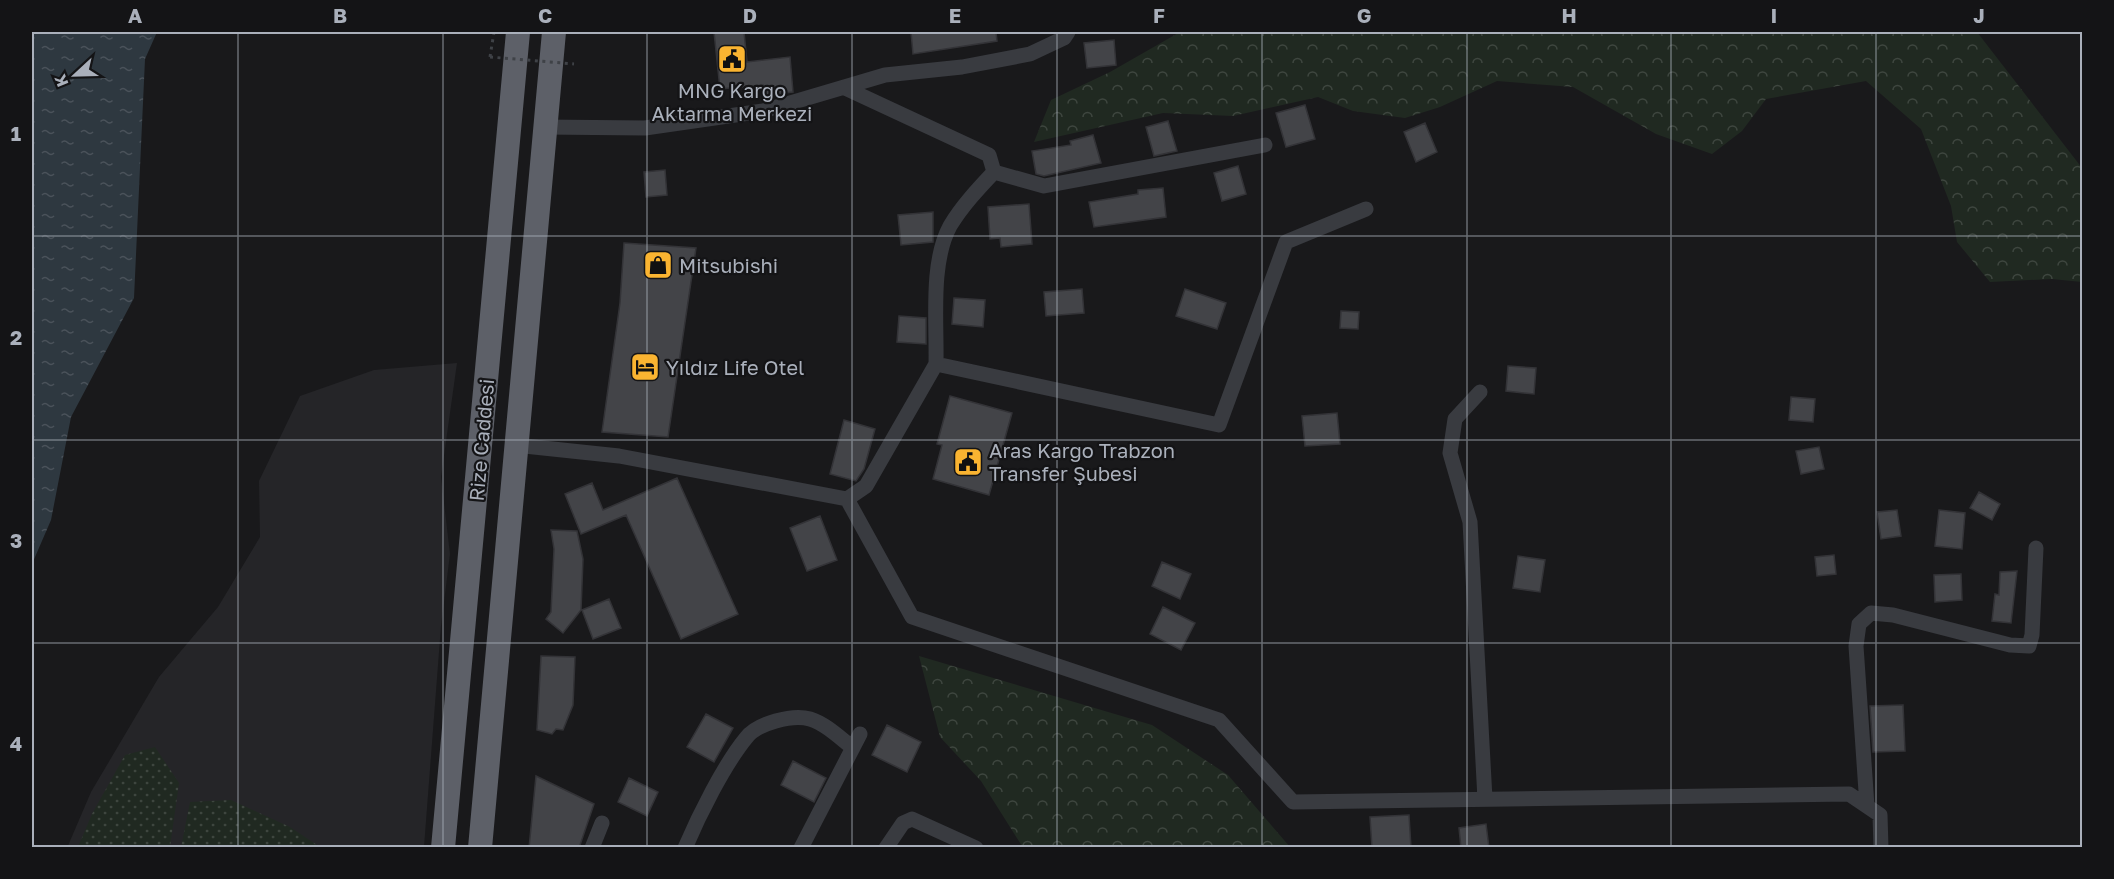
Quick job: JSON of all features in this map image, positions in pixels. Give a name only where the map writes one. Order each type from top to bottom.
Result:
[{"type":"highway","name":"Rize Caddesi","points":[[443,848],[518,32]]},
{"type":"highway","name":"Rize Caddesi","points":[[480,848],[543,127],[554,32]]},
{"type":"street","points":[[543,127],[656,126],[763,111],[885,75],[962,67],[1030,54],[1064,38],[1068,32]]},
{"type":"street","points":[[845,88],[989,154],[994,172]]},
{"type":"street","points":[[994,172],[1044,186],[1265,146]]},
{"type":"street","points":[[515,446],[619,456],[847,499],[866,486],[936,364],[938,260],[949,228],[967,201],[994,172]]},
{"type":"street","points":[[936,364],[1219,425],[1286,242],[1366,209]]},
{"type":"street","points":[[1480,392],[1455,418],[1450,453],[1470,522],[1485,799]]},
{"type":"street","points":[[847,499],[912,617],[1219,720],[1293,802],[1849,794],[1880,815],[1881,848]]},
{"type":"street","points":[[1867,806],[1856,646],[1859,624],[1870,613],[1893,615],[2010,645],[2029,646],[2032,634],[2036,548]]},
{"type":"street","points":[[686,848],[699,815],[746,736],[759,727],[790,719],[809,719],[826,727],[852,748]]},
{"type":"street","points":[[801,848],[860,734]]},
{"type":"street","points":[[886,848],[903,823],[912,819],[976,848]]},
{"type":"street","points":[[592,848],[602,823]]},
{"type":"path","points":[[494,32],[490,57],[574,64]]},
{"type":"shaded area","points":[[457,363],[441,477],[450,554],[441,626],[424,847],[67,848],[91,792],[159,677],[218,607],[260,537],[259,481],[300,396],[374,370]]},
{"type":"green space","points":[[1180,32],[1977,32],[2082,168],[2082,282],[2052,279],[1990,282],[1957,242],[1951,206],[1921,129],[1866,81],[1766,99],[1742,131],[1712,154],[1656,134],[1573,87],[1497,81],[1440,107],[1405,118],[1353,111],[1318,97],[1233,116],[1163,113],[1034,142],[1051,100],[1110,72]]},
{"type":"green space","points":[[919,656],[1152,725],[1228,775],[1290,847],[1022,846],[981,781],[940,737]]},
{"type":"green space","points":[[155,747],[179,783],[170,847],[78,847],[92,814],[125,755]]},
{"type":"green space","points":[[231,800],[290,827],[320,847],[181,847],[190,802]]},
{"type":"water","points":[[32,32],[157,32],[145,59],[134,298],[71,417],[51,520],[32,564]]},
{"type":"building","points":[[714,32],[744,32],[747,62],[790,57],[793,92],[764,95],[763,85],[720,89]]},
{"type":"building","points":[[911,32],[996,32],[997,41],[913,54]]},
{"type":"building","points":[[1114,40],[1116,65],[1087,68],[1084,43]]},
{"type":"building","points":[[1305,105],[1315,139],[1286,147],[1276,113]]},
{"type":"building","points":[[1168,121],[1177,151],[1154,156],[1146,127]]},
{"type":"building","points":[[1425,123],[1437,152],[1416,162],[1404,132]]},
{"type":"building","points":[[1093,135],[1101,163],[1044,176],[1036,174],[1032,151],[1071,145],[1070,141]]},
{"type":"building","points":[[1238,166],[1246,194],[1222,201],[1214,173]]},
{"type":"building","points":[[665,170],[667,195],[646,197],[644,172]]},
{"type":"building","points":[[1163,188],[1166,217],[1094,227],[1089,202],[1138,194],[1138,190]]},
{"type":"building","points":[[1029,204],[1032,244],[1001,247],[1000,238],[990,239],[988,207]]},
{"type":"building","points":[[933,212],[933,242],[901,245],[898,215]]},
{"type":"building","name":"Yıldız Life Otel","points":[[624,243],[696,248],[668,437],[602,432],[620,303]]},
{"type":"building","points":[[1082,289],[1084,313],[1046,316],[1044,292]]},
{"type":"building","points":[[1185,289],[1226,303],[1217,329],[1176,316]]},
{"type":"building","points":[[954,298],[985,300],[983,327],[952,324]]},
{"type":"building","points":[[1341,311],[1359,312],[1358,329],[1340,328]]},
{"type":"building","points":[[899,316],[926,318],[926,344],[897,342]]},
{"type":"building","points":[[1508,366],[1536,368],[1534,394],[1506,391]]},
{"type":"building","name":"Aras Kargo Trabzon Transfer Şubesi","points":[[950,396],[1012,413],[989,495],[933,479],[942,445],[937,444]]},
{"type":"building","points":[[1791,397],[1815,399],[1813,422],[1789,420]]},
{"type":"building","points":[[1337,413],[1340,444],[1305,446],[1302,416]]},
{"type":"building","points":[[844,420],[875,429],[864,469],[856,481],[830,474]]},
{"type":"building","points":[[1819,447],[1824,469],[1801,474],[1796,451]]},
{"type":"building","points":[[677,478],[738,614],[681,639],[626,515],[581,534],[565,494],[592,483],[603,510]]},
{"type":"building","points":[[1979,492],[2000,504],[1992,520],[1970,508]]},
{"type":"building","points":[[1897,510],[1901,536],[1881,539],[1877,512]]},
{"type":"building","points":[[1939,510],[1965,513],[1962,549],[1935,546]]},
{"type":"building","points":[[820,516],[837,560],[807,571],[790,528]]},
{"type":"building","points":[[551,530],[577,531],[583,559],[581,610],[563,633],[546,619],[551,612],[554,549]]},
{"type":"building","points":[[1834,555],[1836,574],[1817,576],[1815,557]]},
{"type":"building","points":[[1518,556],[1545,560],[1540,592],[1513,588]]},
{"type":"building","points":[[1162,562],[1191,574],[1180,599],[1152,586]]},
{"type":"building","points":[[2017,571],[2011,623],[1992,621],[1995,594],[1999,595],[2000,572]]},
{"type":"building","points":[[1961,574],[1962,600],[1935,602],[1934,575]]},
{"type":"building","points":[[609,599],[621,628],[593,639],[582,610]]},
{"type":"building","points":[[1163,607],[1195,623],[1181,650],[1150,634]]},
{"type":"building","points":[[541,656],[575,657],[573,705],[563,730],[556,729],[552,734],[537,730]]},
{"type":"building","points":[[1903,705],[1905,751],[1873,752],[1870,706]]},
{"type":"building","points":[[706,714],[733,728],[714,762],[687,747]]},
{"type":"building","points":[[887,725],[921,742],[907,772],[872,755]]},
{"type":"building","points":[[793,761],[826,778],[814,802],[781,785]]},
{"type":"building","points":[[536,776],[594,804],[579,848],[529,848]]},
{"type":"building","points":[[629,778],[658,792],[647,816],[618,802]]},
{"type":"building","points":[[1409,815],[1411,848],[1372,848],[1370,817]]},
{"type":"building","points":[[1486,824],[1489,848],[1461,848],[1459,828]]},
{"type":"place","name":"MNG Kargo Aktarma Merkezi","points":[[732,59]]},
{"type":"place","name":"Mitsubishi","points":[[658,265]]},
{"type":"place","name":"Yıldız Life Otel","points":[[645,367]]},
{"type":"place","name":"Aras Kargo Trabzon Transfer Şubesi","points":[[968,462]]}]
